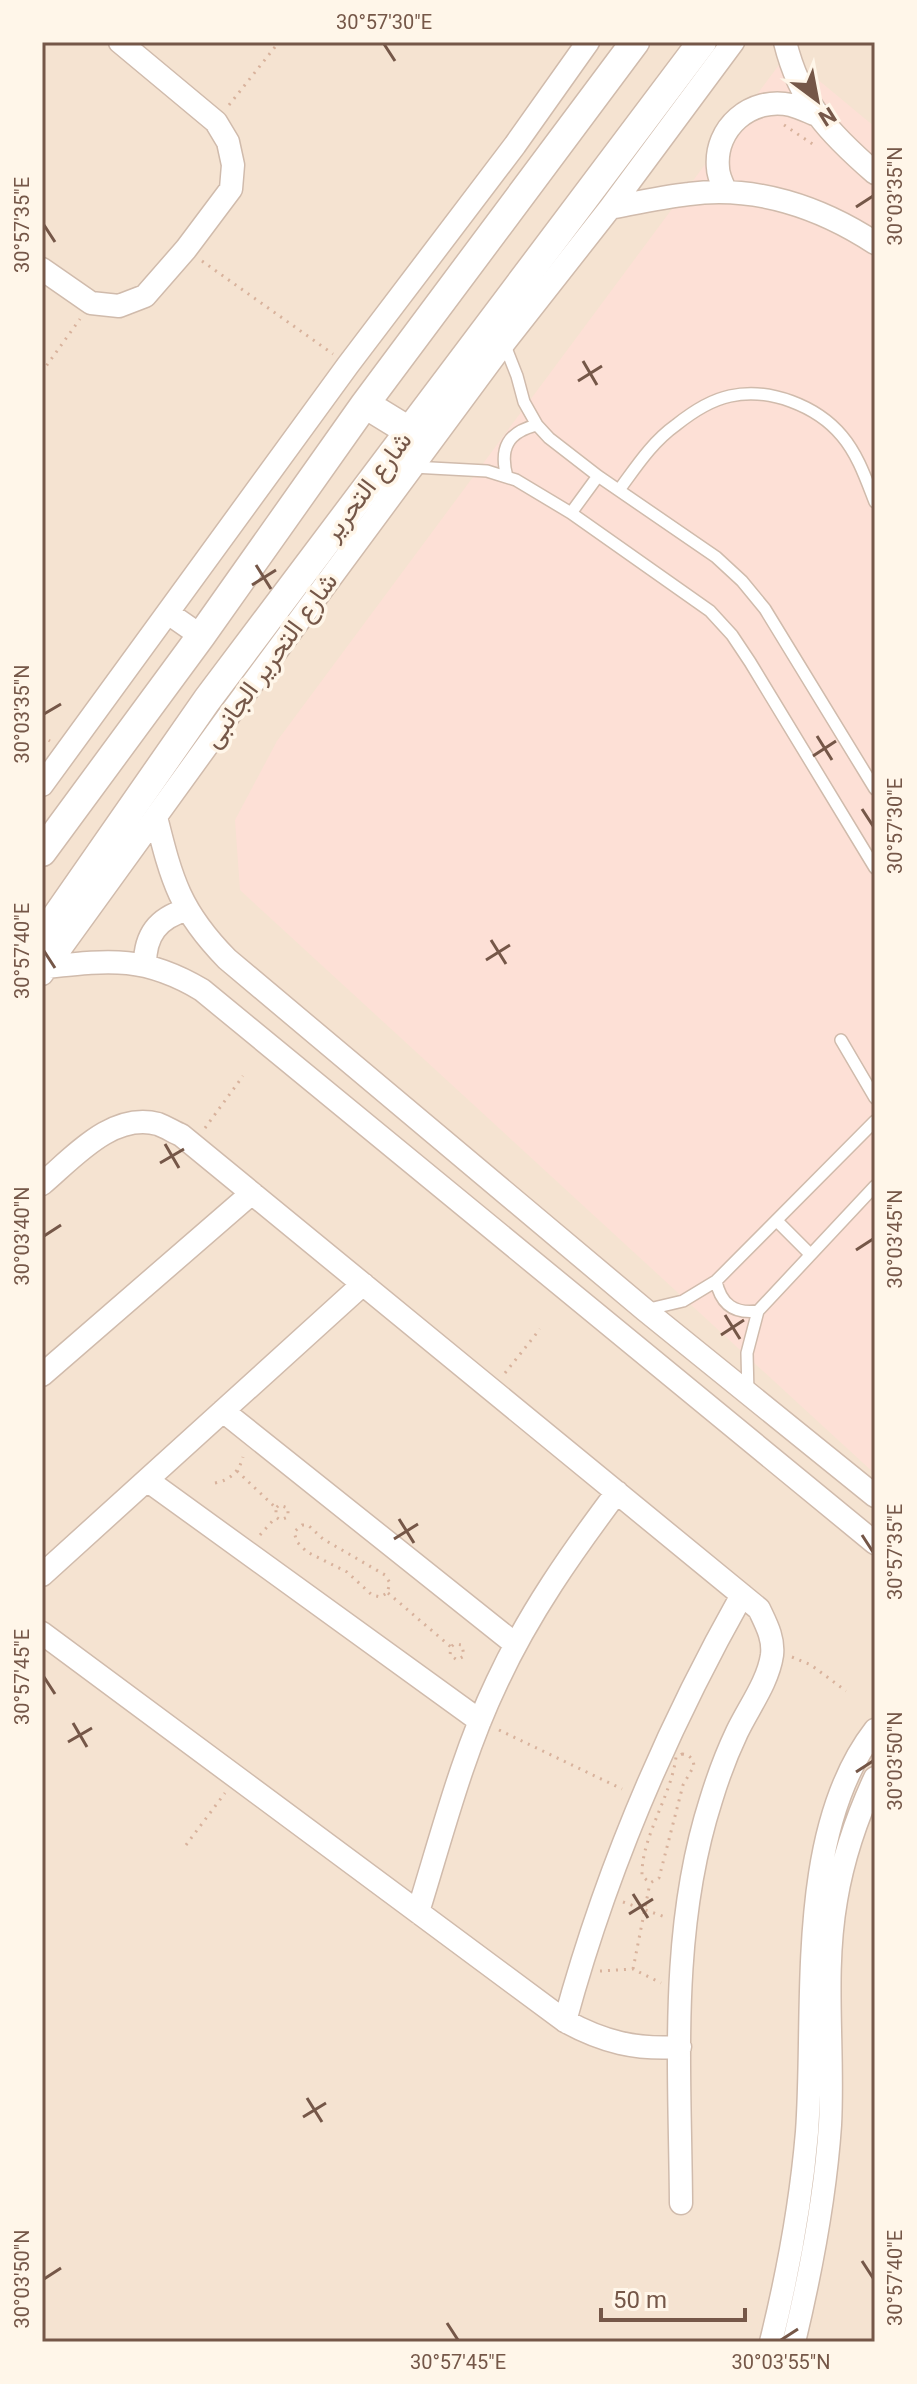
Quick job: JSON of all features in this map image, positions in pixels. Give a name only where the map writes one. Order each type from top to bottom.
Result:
[{"type":"street","points":[[42,269],[91,303],[119,306],[145,296],[186,249],[231,189],[231,154],[216,122],[120,42]]},
{"type":"street","points":[[42,785],[588,42]]},
{"type":"street","name":"شارع التحرير","points":[[42,852],[201,636],[365,404],[635,42]]},
{"type":"street","name":"شارع التحرير","points":[[42,937],[218,707],[409,431],[529,291],[702,42]]},
{"type":"street","name":"شارع التحرير الجانبى","points":[[44,970],[156,817],[218,707],[413,467],[504,343],[529,291],[610,208],[733,42]]},
{"type":"street","points":[[785,42],[814,114],[875,173]]},
{"type":"street","points":[[726,192],[718,171],[719,148],[728,127],[746,111],[767,104],[790,105],[814,114]]},
{"type":"street","points":[[515,145],[547,162]]},
{"type":"street","points":[[610,208],[690,193],[726,192],[766,197],[808,207],[845,224],[875,243]]},
{"type":"street","points":[[365,404],[409,431]]},
{"type":"street","points":[[168,613],[201,636]]},
{"type":"street","points":[[156,817],[169,869],[186,910],[204,936],[227,959],[645,1310],[875,1496]]},
{"type":"street","points":[[145,964],[145,949],[159,923],[171,914],[186,910]]},
{"type":"street","points":[[44,970],[102,961],[145,964],[175,974],[202,990],[875,1543]]},
{"type":"street","points":[[347,1109],[371,1079]]},
{"type":"street","points":[[42,1184],[107,1130],[132,1122],[158,1124],[193,1143],[759,1609],[770,1630],[772,1652],[767,1675],[736,1735],[711,1799],[693,1864],[684,1924],[678,1999],[681,2203]]},
{"type":"street","points":[[42,1375],[252,1193]]},
{"type":"street","points":[[42,1575],[363,1284]]},
{"type":"street","points":[[223,1411],[515,1644]]},
{"type":"street","points":[[760,1448],[782,1422]]},
{"type":"street","points":[[147,1480],[480,1721]]},
{"type":"street","points":[[418,1912],[480,1721],[515,1644],[564,1563],[617,1492]]},
{"type":"street","points":[[565,2021],[603,1894],[640,1798],[698,1674],[742,1595]]},
{"type":"street","points":[[42,1633],[565,2021],[592,2036],[620,2045],[650,2049],[680,2047]]},
{"type":"street","points":[[771,2342],[799,2209],[807,2130],[812,1954],[819,1884],[834,1815],[861,1748],[875,1730]]},
{"type":"street","points":[[794,2342],[822,2205],[829,2127],[832,2049],[830,1971],[835,1900],[856,1817],[875,1778]]},
{"type":"lane","points":[[504,343],[524,402],[537,425],[598,476],[716,557],[742,581],[765,609],[875,789]]},
{"type":"lane","points":[[619,490],[651,447],[674,426],[701,408],[730,396],[761,394],[791,401],[818,414],[841,435],[859,460],[875,502]]},
{"type":"lane","points":[[507,477],[503,463],[505,449],[512,437],[537,425]]},
{"type":"lane","points":[[413,467],[465,468],[507,477],[571,513],[710,611],[732,635],[875,868]]},
{"type":"lane","points":[[571,513],[598,476]]},
{"type":"lane","points":[[841,1040],[875,1098]]},
{"type":"lane","points":[[645,1310],[683,1301],[716,1281],[875,1121]]},
{"type":"lane","points":[[748,1394],[747,1353],[758,1311],[875,1186]]},
{"type":"lane","points":[[777,1221],[810,1254]]},
{"type":"lane","points":[[716,1281],[724,1303],[745,1313],[758,1311]]},
{"type":"path","points":[[216,122],[279,42]]},
{"type":"path","points":[[781,124],[824,150]]},
{"type":"path","points":[[186,249],[348,365]]},
{"type":"path","points":[[42,372],[91,303]]},
{"type":"path","points":[[193,1143],[243,1076]]},
{"type":"path","points":[[492,1390],[540,1329]]},
{"type":"path","points":[[215,1483],[231,1478],[243,1457]]},
{"type":"path","points":[[237,1471],[276,1508],[276,1517],[246,1551]]},
{"type":"path","points":[[276,1508],[284,1505],[289,1512],[284,1519],[276,1517]]},
{"type":"path","points":[[308,1525],[323,1539],[385,1575],[390,1583],[387,1593],[380,1597],[372,1595],[347,1572],[307,1552],[294,1538],[297,1527],[308,1525]]},
{"type":"path","points":[[387,1593],[451,1647]]},
{"type":"path","points":[[772,1652],[811,1665],[846,1691]]},
{"type":"path","points":[[480,1721],[640,1798]]},
{"type":"path","points":[[688,1755],[694,1766],[683,1785],[661,1873],[655,1882],[650,1883],[642,1876],[647,1848],[671,1782],[676,1757],[688,1755]]},
{"type":"path","points":[[186,1845],[237,1778]]},
{"type":"path","points":[[633,1969],[650,1883]]},
{"type":"path","points":[[603,1894],[684,1924]]},
{"type":"path","points":[[577,1977],[607,1969],[633,1969],[657,1979],[678,1999]]},
{"type":"shaded area","points":[[42,42],[875,42],[875,2342],[42,2342]]},
{"type":"shaded area","points":[[787,54],[875,127],[875,1474],[240,890],[235,820],[277,741]]}]
